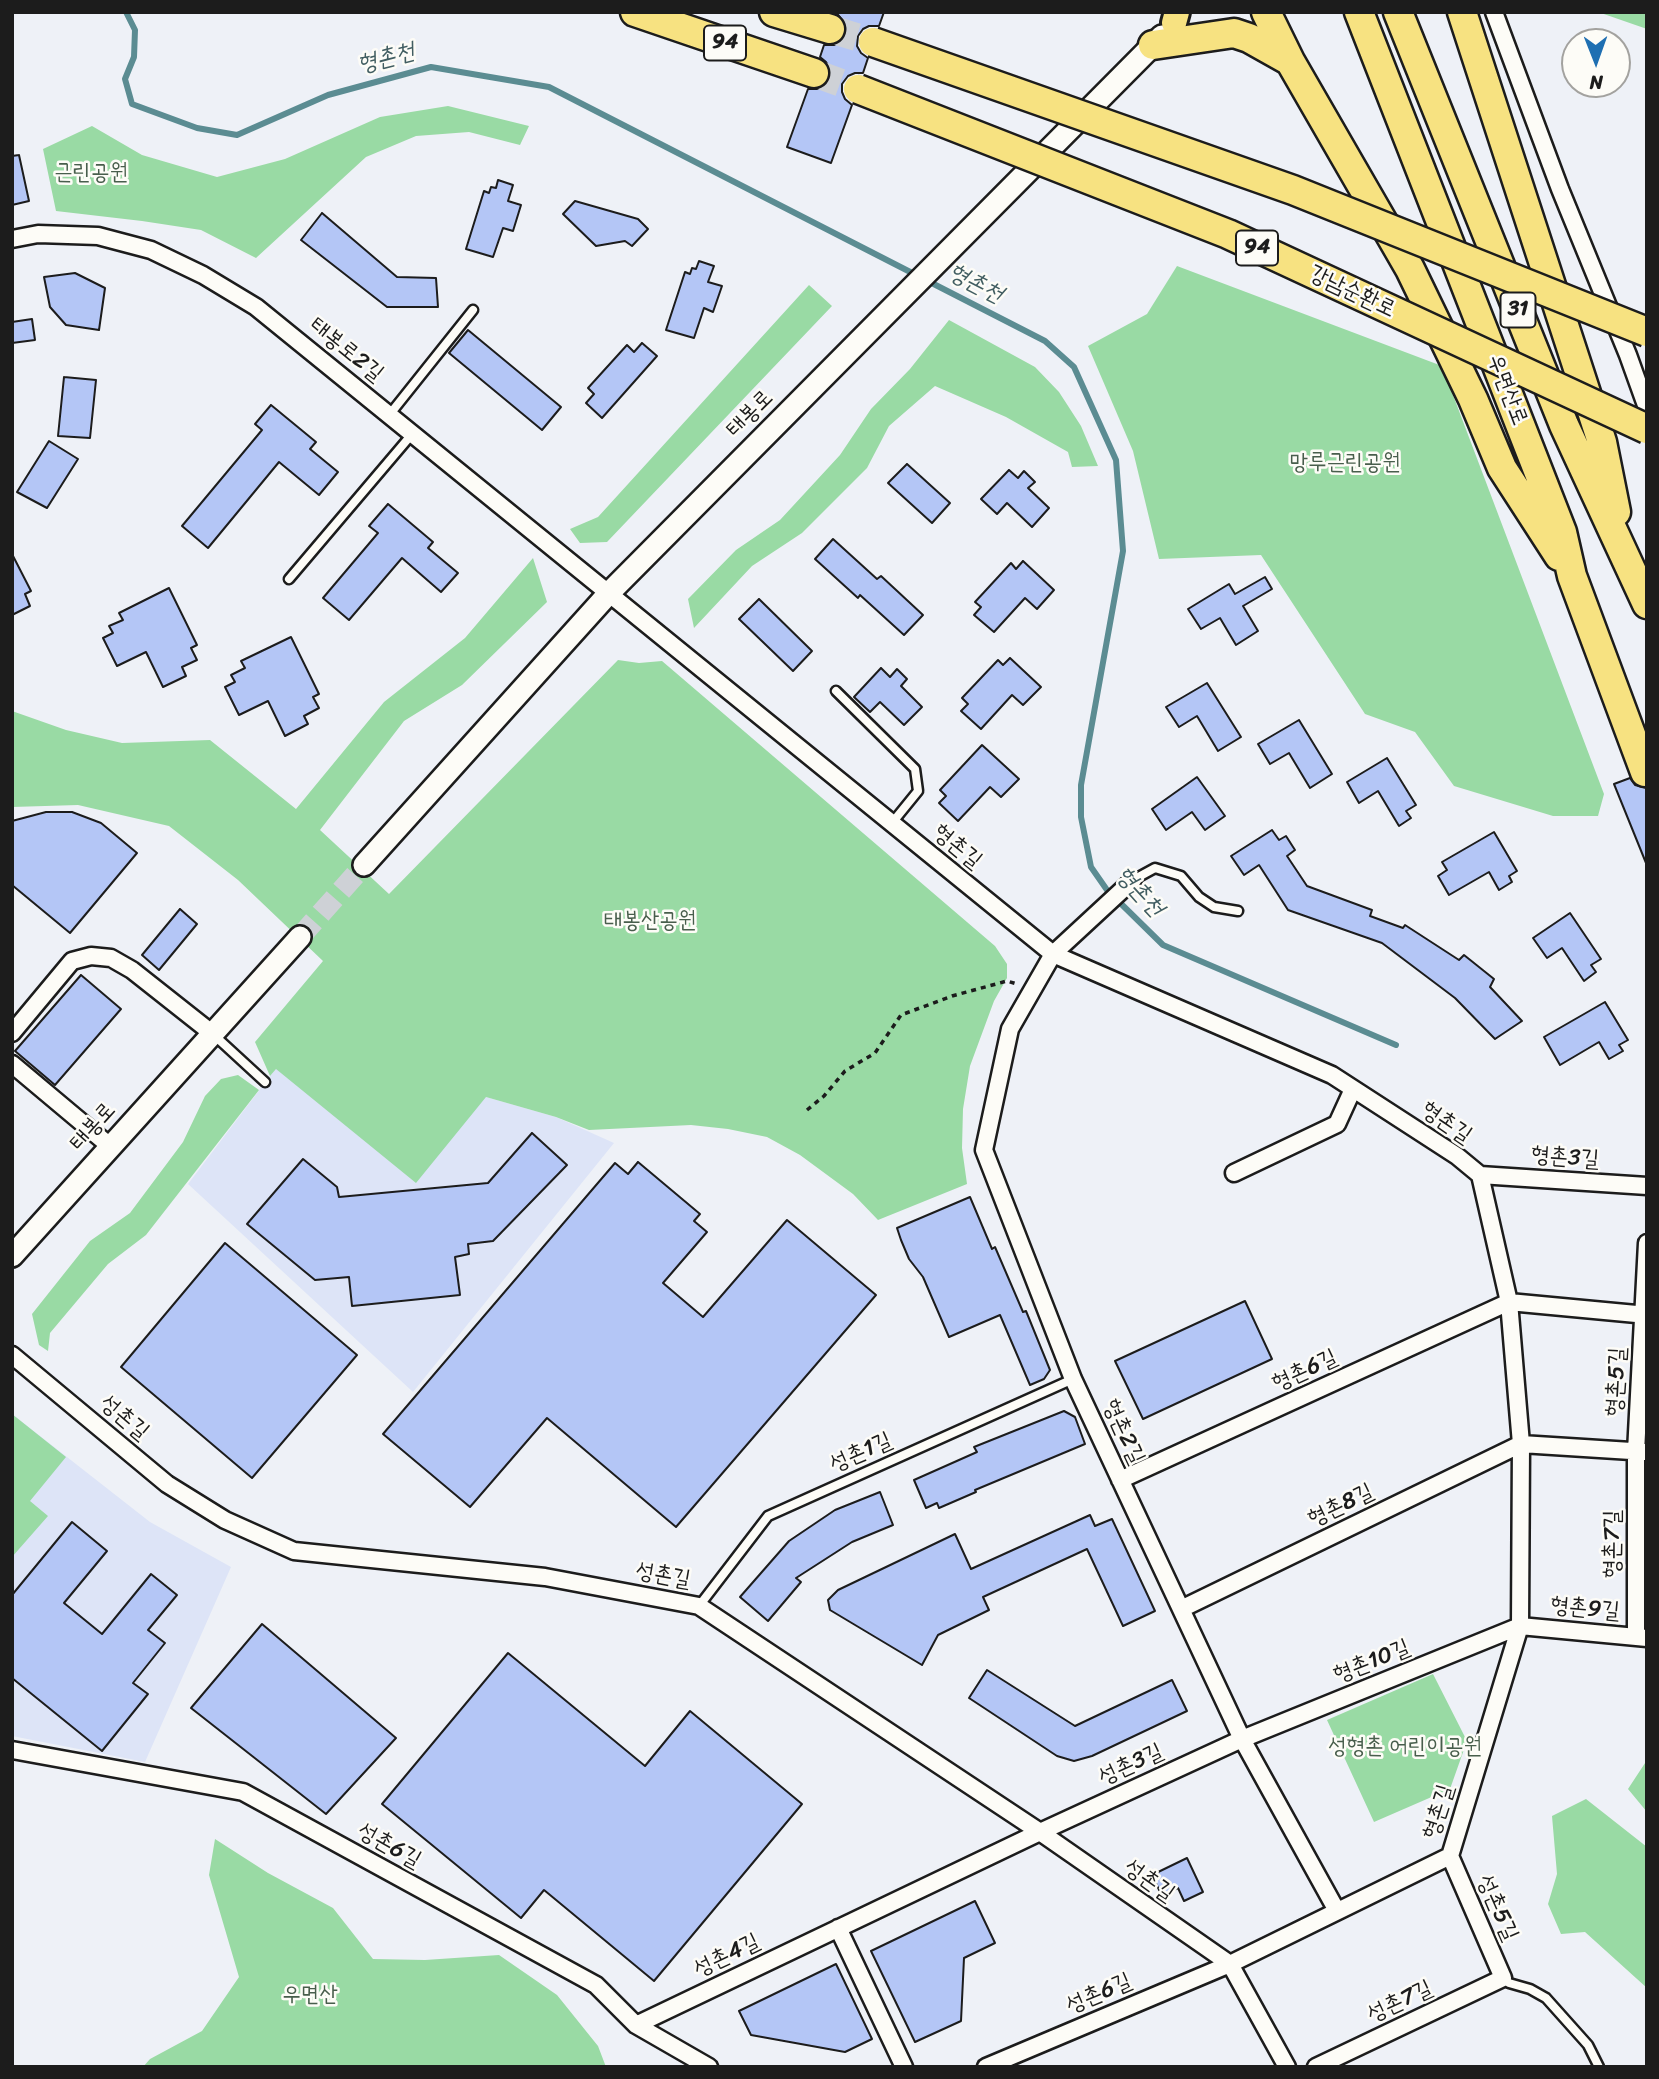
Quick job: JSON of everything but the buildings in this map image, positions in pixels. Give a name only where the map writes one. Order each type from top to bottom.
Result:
[{"type":"highway","name":"94","points":[[635,12],[814,73]]},
{"type":"highway","name":"94","points":[[774,12],[830,29]]},
{"type":"highway","points":[[1266,12],[1290,61],[1410,269],[1473,399],[1502,468],[1572,576]]},
{"type":"highway","name":"우면산로","points":[[1359,12],[1562,532],[1572,576],[1645,772]]},
{"type":"highway","name":"우면산로","points":[[1398,12],[1564,425],[1646,601]]},
{"type":"highway","points":[[1462,12],[1602,442],[1625,559]]},
{"type":"highway","points":[[1153,45],[1234,33],[1249,38],[1290,61]]},
{"type":"highway","points":[[873,42],[1293,190],[1647,332]]},
{"type":"highway","name":"강남순환로","points":[[858,89],[1228,234],[1647,429]]},
{"type":"street","points":[[1494,12],[1560,189],[1645,398]]},
{"type":"street","name":"태봉로","points":[[364,865],[609,593],[1179,16]]},
{"type":"street","name":"태봉로2길","points":[[12,239],[38,234],[99,236],[151,250],[203,275],[256,307],[609,593]]},
{"type":"street","name":"형촌길","points":[[609,593],[1053,954],[1332,1075],[1457,1156],[1480,1175],[1508,1302],[1521,1444],[1520,1626],[1450,1856],[1230,1964]]},
{"type":"street","name":"형촌2길","points":[[1133,880],[1053,954],[1010,1029],[984,1150],[1073,1379],[1242,1739],[1337,1911]]},
{"type":"street","name":"태봉로","points":[[12,1256],[300,937]]},
{"type":"street","points":[[12,1033],[72,961],[91,956],[111,958],[132,970],[213,1034]]},
{"type":"street","points":[[12,1064],[111,1147]]},
{"type":"street","points":[[1234,1173],[1337,1124],[1353,1089]]},
{"type":"street","name":"형촌3길","points":[[1480,1175],[1647,1186]]},
{"type":"street","points":[[1508,1302],[1645,1315],[1647,1243]]},
{"type":"street","name":"형촌6길","points":[[1121,1480],[1508,1302]]},
{"type":"street","name":"형촌5길","points":[[1642,1452],[1645,1315]]},
{"type":"street","name":"성촌길","points":[[12,1354],[167,1484],[225,1520],[294,1551],[545,1577],[699,1606],[1040,1832],[1230,1964],[1287,2067]]},
{"type":"street","points":[[1521,1444],[1642,1452]]},
{"type":"street","name":"형촌8길","points":[[1181,1609],[1521,1444]]},
{"type":"street","name":"형촌7길","points":[[1641,1637],[1642,1452]]},
{"type":"street","name":"형촌9길","points":[[1520,1626],[1641,1637]]},
{"type":"street","name":"형촌10길","points":[[1242,1739],[1520,1626]]},
{"type":"street","name":"성촌3길","points":[[1040,1832],[1242,1739]]},
{"type":"street","name":"성촌6길","points":[[12,1750],[243,1792],[596,1985],[636,2025],[709,2067]]},
{"type":"street","name":"성촌4길","points":[[636,2025],[1040,1832]]},
{"type":"street","name":"성촌5길","points":[[1450,1856],[1503,1978]]},
{"type":"street","points":[[838,1928],[904,2067]]},
{"type":"street","name":"성촌6길","points":[[986,2067],[1230,1964]]},
{"type":"street","name":"성촌7길","points":[[1315,2067],[1503,1978]]},
{"type":"lane","points":[[390,414],[473,310]]},
{"type":"lane","points":[[289,579],[413,433]]},
{"type":"lane","points":[[836,691],[915,769],[918,792],[892,823]]},
{"type":"lane","points":[[1133,880],[1155,868],[1181,876],[1199,897],[1214,907],[1238,911]]},
{"type":"lane","points":[[213,1034],[265,1082]]},
{"type":"lane","name":"성촌1길","points":[[699,1606],[768,1516],[1073,1379]]},
{"type":"lane","points":[[1503,1978],[1546,1998],[1588,2045],[1598,2067]]},
{"type":"path","points":[[807,1110],[824,1096],[845,1071],[874,1052],[901,1015],[952,996],[1007,981],[1034,988]]},
{"type":"shaded area","points":[[346,981],[486,1097],[556,1117],[614,1143],[413,1392],[188,1184]]},
{"type":"shaded area","points":[[12,1414],[150,1522],[231,1567],[145,1762],[12,1736]]},
{"type":"green space","points":[[1598,12],[1647,12],[1647,29]]},
{"type":"green space","name":"근린공원","points":[[448,106],[529,126],[520,145],[469,132],[416,136],[366,157],[256,258],[201,230],[56,211],[43,149],[92,126],[142,155],[217,177],[285,159],[380,117]]},
{"type":"green space","name":"망루근린공원","points":[[1177,266],[1442,366],[1604,794],[1598,816],[1553,816],[1454,786],[1415,732],[1365,714],[1261,555],[1159,559],[1133,451],[1088,346],[1147,314]]},
{"type":"green space","points":[[809,285],[832,306],[607,542],[580,543],[570,529],[598,517]]},
{"type":"green space","points":[[949,320],[1035,367],[1059,392],[1081,426],[1098,466],[1072,467],[1068,452],[1006,417],[935,386],[889,426],[867,468],[802,533],[752,566],[694,628],[688,599],[736,550],[780,520],[840,455],[871,409],[910,369]]},
{"type":"green space","name":"태봉산공원","points":[[533,558],[547,602],[462,685],[404,721],[320,830],[389,894],[618,660],[639,663],[662,661],[995,946],[1007,964],[1007,978],[994,1001],[970,1066],[963,1109],[962,1148],[967,1184],[878,1220],[853,1194],[800,1155],[767,1137],[691,1125],[589,1130],[556,1117],[486,1097],[416,1183],[276,1069],[270,1076],[255,1042],[323,961],[238,880],[169,826],[78,805],[12,807],[12,711],[66,730],[122,743],[210,740],[296,809],[384,702],[465,638]]},
{"type":"green space","points":[[238,1075],[259,1090],[146,1235],[108,1264],[50,1333],[48,1351],[39,1345],[32,1314],[90,1241],[130,1213],[183,1142],[205,1096],[221,1079]]},
{"type":"green space","points":[[12,1414],[66,1457],[30,1501],[48,1516],[12,1557]]},
{"type":"green space","name":"성형촌 어린이공원","points":[[1433,1674],[1467,1741],[1450,1789],[1374,1822],[1327,1720]]},
{"type":"green space","points":[[1647,1760],[1647,1812],[1628,1789]]},
{"type":"green space","points":[[1586,1799],[1647,1847],[1647,1988],[1585,1932],[1561,1934],[1548,1904],[1557,1874],[1552,1816]]},
{"type":"green space","name":"우면산","points":[[215,1839],[268,1873],[333,1908],[373,1959],[425,1960],[499,1955],[557,1995],[598,2046],[606,2067],[143,2067],[150,2059],[202,2031],[239,1977],[209,1875]]},
{"type":"waterway","name":"형촌천","points":[[126,12],[135,30],[134,57],[125,79],[132,104],[197,128],[237,135],[328,95],[431,67],[549,87],[1045,341],[1074,367],[1116,460],[1123,551],[1081,785],[1081,817],[1091,867],[1107,890],[1163,945],[1396,1045]]},
{"type":"tunnel","points":[[830,29],[873,42]]},
{"type":"tunnel","points":[[814,73],[858,89]]},
{"type":"tunnel","points":[[300,937],[364,865]]}]
